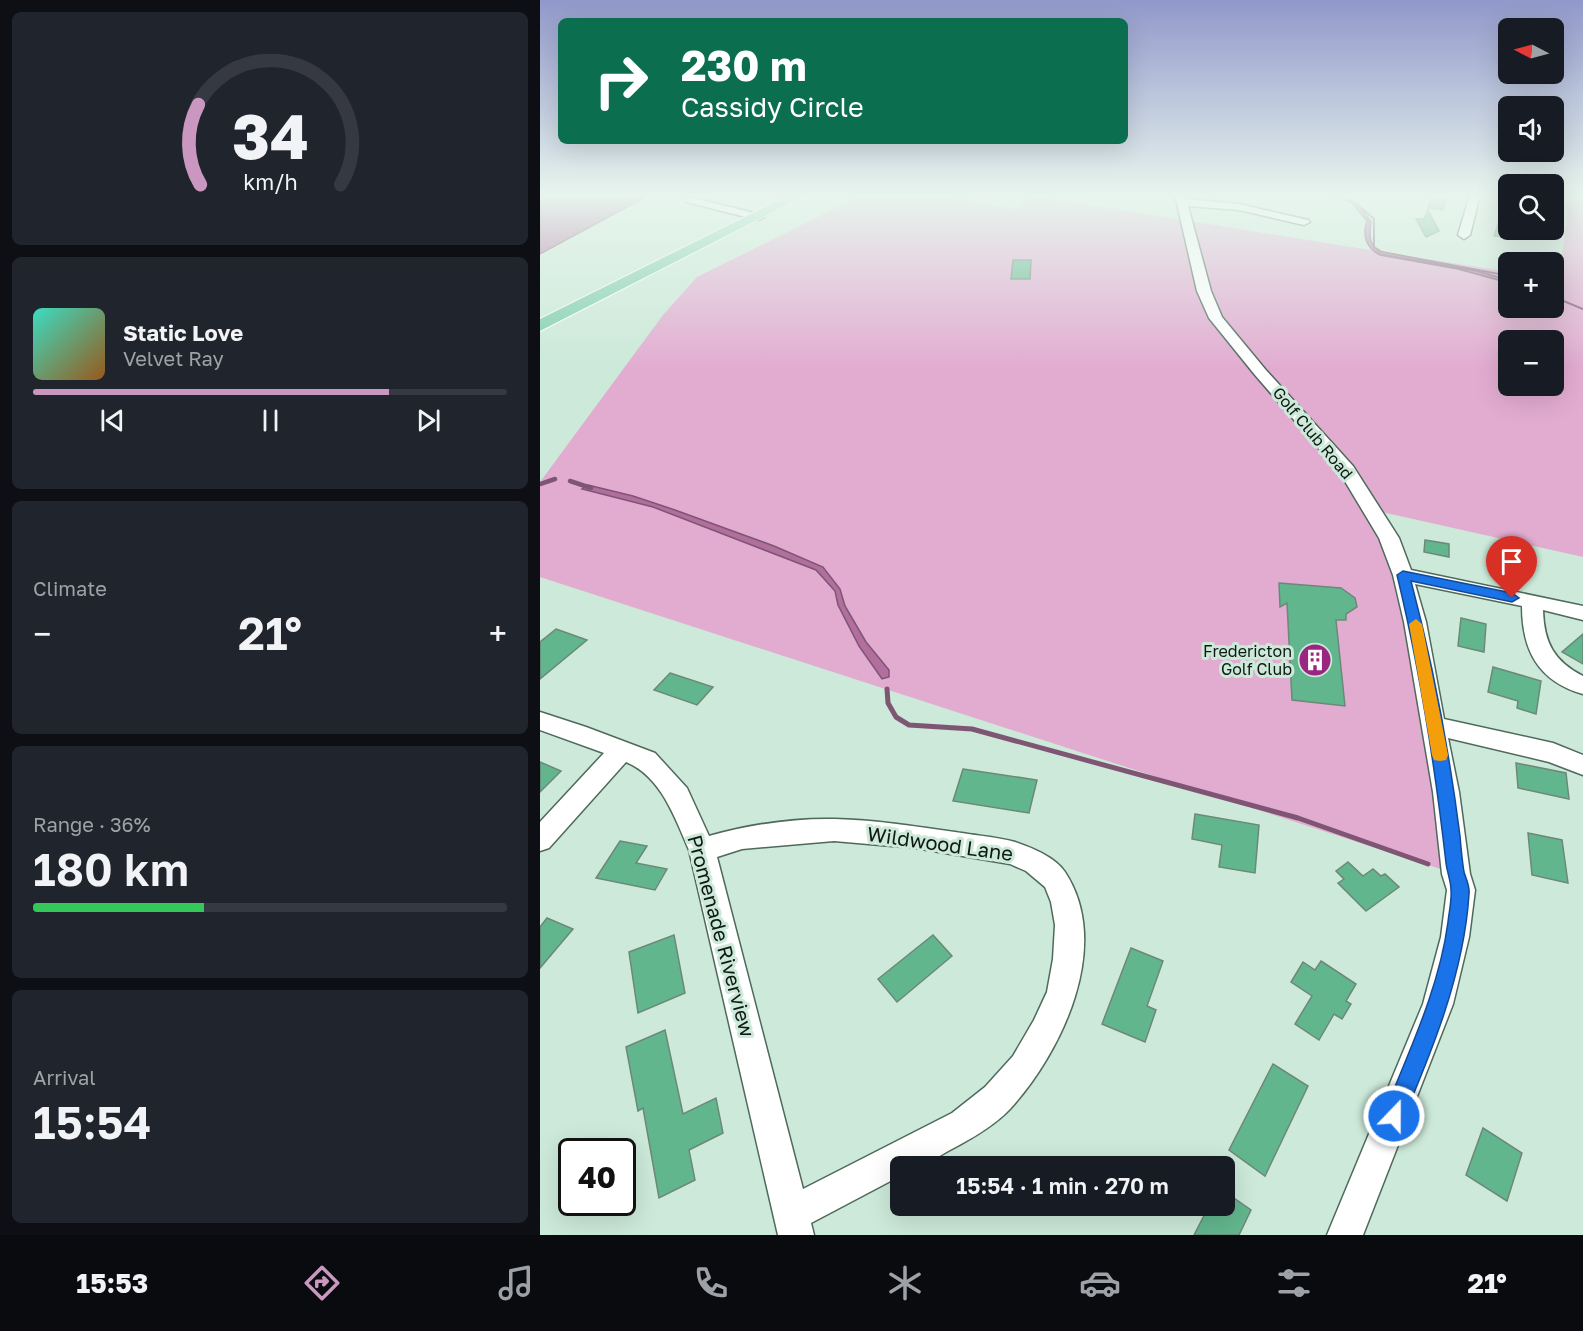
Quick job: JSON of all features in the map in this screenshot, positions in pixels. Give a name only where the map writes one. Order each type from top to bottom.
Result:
[{"type":"main road","points":[[540,326],[687,253]]},
{"type":"street","name":"Golf Club Road","points":[[1194,253],[1203,291],[1216,318],[1260,372],[1347,470],[1389,538],[1403,575],[1415,622],[1446,792],[1456,874],[1461,890],[1455,937],[1438,1004],[1345,1235]]},
{"type":"street","points":[[1403,575],[1583,613]]},
{"type":"street","points":[[1532,601],[1532,633],[1539,650],[1550,667],[1583,686]]},
{"type":"street","name":"Promenade Riverview","points":[[540,721],[578,733],[620,752],[646,760],[678,795],[702,850],[794,1224]]},
{"type":"street","points":[[1435,726],[1553,753],[1583,765]]},
{"type":"street","points":[[540,840],[620,752]]},
{"type":"street","name":"Wildwood Lane","points":[[702,850],[742,838],[834,830],[915,837],[1013,852],[1036,863],[1055,879],[1065,902],[1069,925],[1068,959],[1062,994],[1045,1031],[1024,1067],[997,1099],[964,1125],[794,1224]]},
{"type":"shaded area","name":"Fredericton Golf Club","points":[[746,253],[1387,253],[1498,270],[1498,318],[1564,318],[1564,253],[1583,253],[1583,557],[1373,510],[1389,538],[1456,874],[540,577],[540,482],[663,315],[697,277]]},
{"type":"shaded area","points":[[1376,253],[1477,271],[1498,277],[1498,280],[1458,269]]},
{"type":"shaded area","points":[[588,485],[633,496],[675,510],[774,546],[823,567],[840,589],[845,606],[866,642],[889,670],[889,677],[882,679],[859,646],[838,605],[835,591],[816,570],[653,507],[582,489]]},
{"type":"building","points":[[1013,260],[1031,260],[1030,279],[1011,279]]},
{"type":"building","points":[[1425,540],[1449,544],[1449,557],[1424,552]]},
{"type":"building","name":"Fredericton Golf Club","points":[[1279,583],[1341,588],[1355,598],[1357,607],[1346,614],[1346,620],[1336,620],[1345,706],[1292,700],[1287,603],[1280,607]]},
{"type":"building","points":[[1461,618],[1486,624],[1484,652],[1458,646]]},
{"type":"building","points":[[556,629],[587,640],[540,679],[540,642]]},
{"type":"building","points":[[1583,634],[1583,664],[1562,652]]},
{"type":"building","points":[[1493,667],[1541,681],[1536,714],[1517,708],[1518,701],[1488,692]]},
{"type":"building","points":[[670,673],[713,687],[697,705],[654,690]]},
{"type":"building","points":[[540,762],[561,771],[540,792]]},
{"type":"building","points":[[1516,763],[1566,773],[1569,799],[1518,788]]},
{"type":"building","points":[[963,769],[1037,780],[1029,813],[953,801]]},
{"type":"building","points":[[1195,814],[1259,825],[1255,873],[1219,867],[1222,845],[1192,839]]},
{"type":"building","points":[[1528,833],[1562,840],[1568,883],[1532,875]]},
{"type":"building","points":[[620,841],[647,846],[636,863],[667,869],[655,890],[596,878]]},
{"type":"building","points":[[1348,862],[1363,876],[1373,869],[1381,876],[1385,874],[1399,887],[1366,911],[1338,883],[1344,879],[1336,871]]},
{"type":"building","points":[[547,918],[573,929],[540,968],[540,927]]},
{"type":"building","points":[[674,935],[685,993],[638,1013],[629,952]]},
{"type":"building","points":[[933,935],[952,956],[897,1002],[878,979]]},
{"type":"building","points":[[1131,948],[1163,961],[1147,1006],[1156,1010],[1145,1042],[1102,1024]]},
{"type":"building","points":[[1321,961],[1356,984],[1346,1001],[1351,1004],[1342,1019],[1334,1014],[1319,1040],[1295,1024],[1312,996],[1291,982],[1303,962],[1315,970]]},
{"type":"building","points":[[665,1030],[683,1114],[716,1098],[723,1133],[689,1150],[695,1180],[659,1198],[643,1108],[638,1111],[626,1047]]},
{"type":"building","points":[[1273,1064],[1308,1086],[1265,1176],[1229,1150]]},
{"type":"building","points":[[1483,1128],[1522,1153],[1507,1201],[1466,1175]]},
{"type":"building","points":[[1235,1199],[1251,1210],[1239,1235],[1194,1235],[1204,1216],[1235,1216]]},
{"type":"waterway","points":[[1385,253],[1498,274]]},
{"type":"waterway","points":[[1564,301],[1583,309]]},
{"type":"waterway","points":[[540,484],[555,479]]},
{"type":"waterway","points":[[570,481],[591,488]]},
{"type":"waterway","points":[[887,689],[888,703],[896,717],[909,725],[972,729],[1298,818],[1428,864]]},
{"type":"slow traffic","points":[[1416,624],[1440,755]]},
{"type":"place","name":"Fredericton Golf Club","points":[[1315,660]]},
{"type":"route","points":[[1394,1116],[1438,1004],[1455,937],[1461,890],[1456,874],[1435,726],[1415,622],[1403,575],[1512,598]]}]
